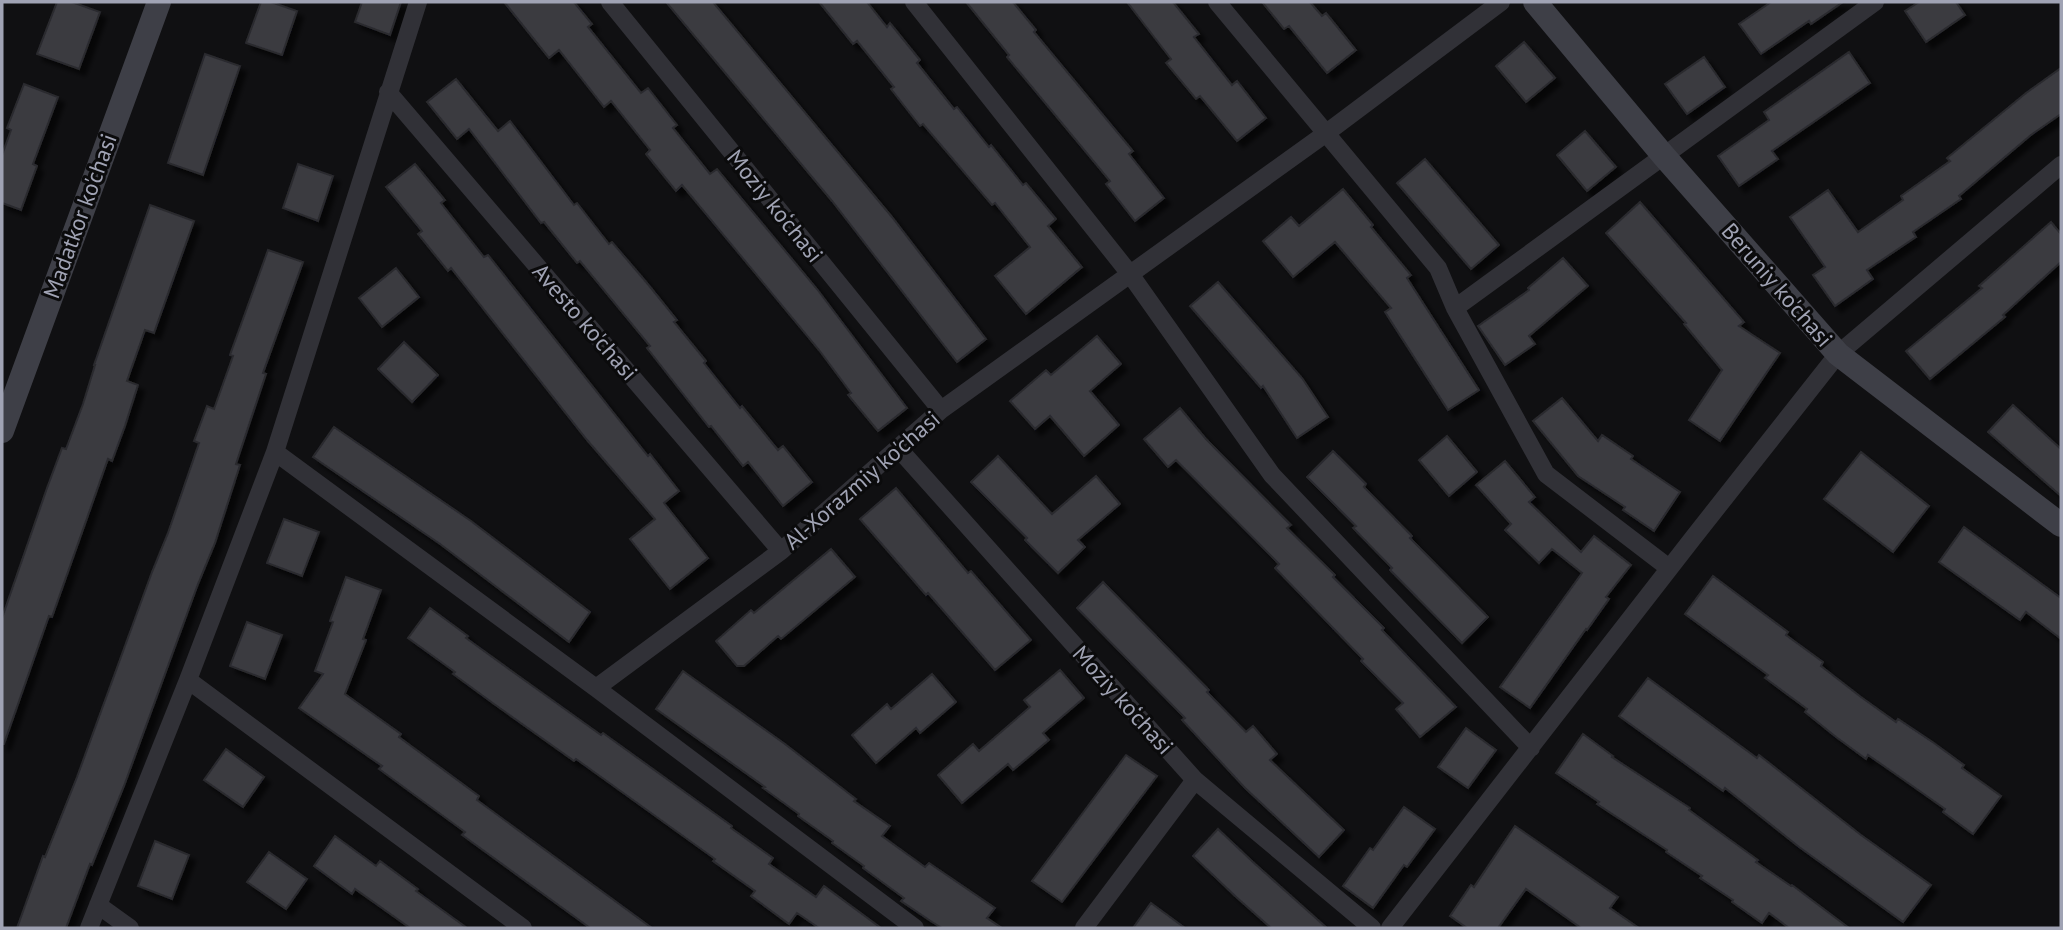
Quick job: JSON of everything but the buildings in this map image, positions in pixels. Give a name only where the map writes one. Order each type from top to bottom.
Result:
[{"type":"street","points":[[89,928],[275,452],[418,2]]},
{"type":"street","points":[[914,2],[1130,274],[1272,475],[1531,748]]},
{"type":"street","points":[[1217,2],[1438,268],[1455,308],[1546,474],[1669,568]]},
{"type":"street","name":"Al-Xorazmiy ko'chasi","points":[[596,688],[781,551],[941,410],[1325,134],[1501,2]]},
{"type":"street","name":"Beruniy ko'chasi","points":[[1535,2],[1663,155],[1839,354],[2061,524]]},
{"type":"street","points":[[1455,308],[1875,2]]},
{"type":"street","name":"Moziy ko‘chasi","points":[[614,3],[941,410]]},
{"type":"street","name":"Madatkor ko'chasi","points":[[2,431],[152,5]]},
{"type":"street","name":"Avesto ko'chasi","points":[[388,92],[781,551]]},
{"type":"street","points":[[1391,928],[1669,568],[1839,354],[2061,165]]},
{"type":"street","name":"Moziy ko‘chasi","points":[[898,448],[1195,780],[1372,928]]},
{"type":"street","points":[[275,452],[596,688],[915,928]]},
{"type":"street","points":[[188,680],[523,928]]},
{"type":"street","points":[[1084,928],[1195,780]]},
{"type":"street","points":[[98,905],[130,928]]}]
